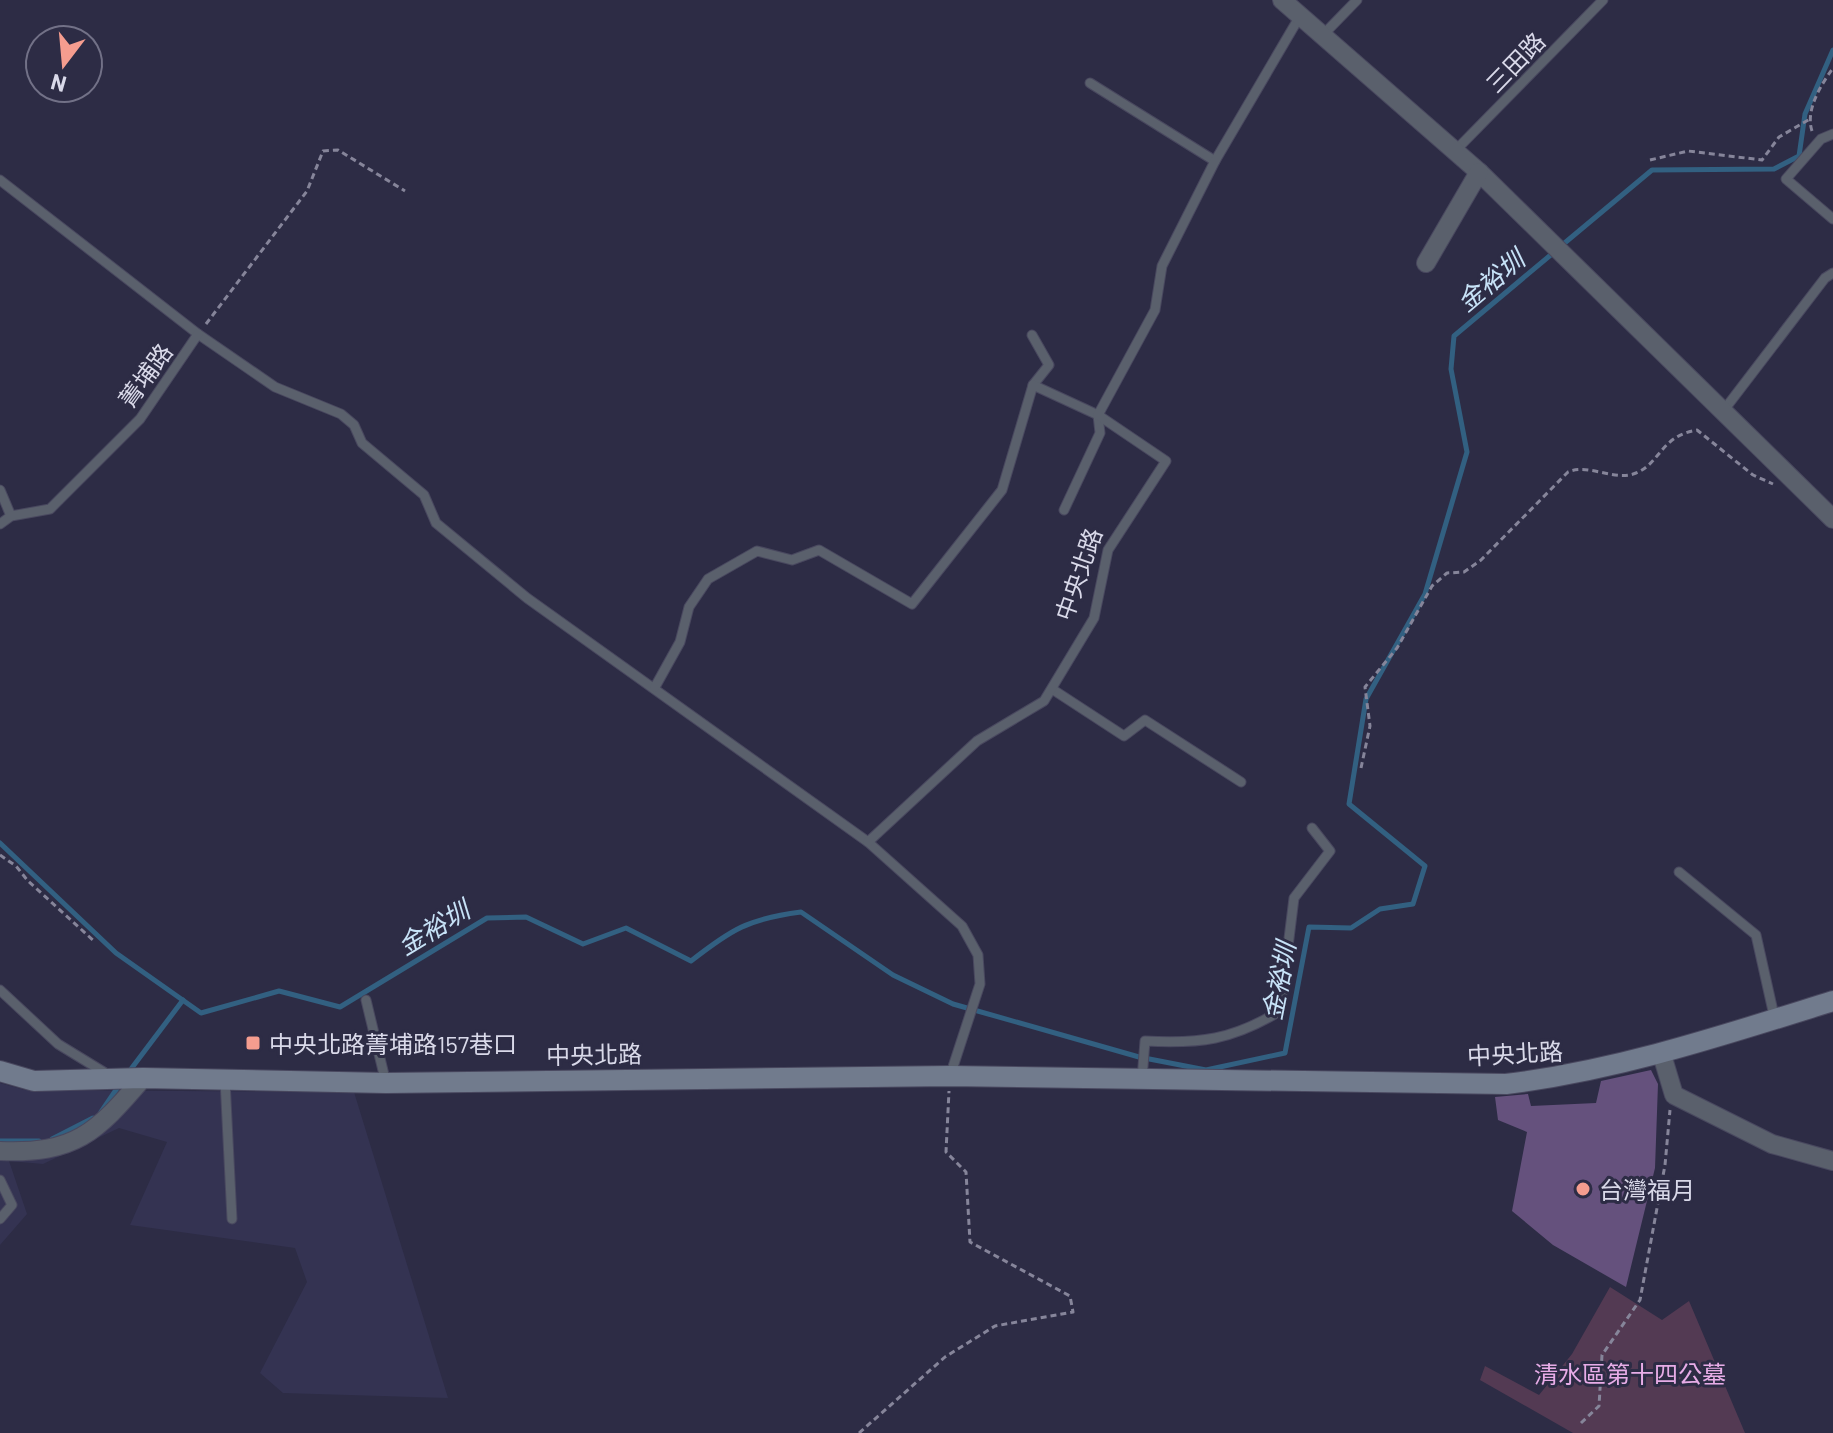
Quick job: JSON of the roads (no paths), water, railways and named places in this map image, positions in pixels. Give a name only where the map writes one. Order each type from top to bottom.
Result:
[{"type":"street","points":[[1282,0],[1479,172],[1833,518]]},
{"type":"street","points":[[1426,263],[1479,172]]},
{"type":"street","name":"中央北路","points":[[0,1071],[34,1081],[143,1078],[386,1083],[950,1076],[1506,1084],[1577,1075],[1662,1055],[1833,1001]]},
{"type":"street","points":[[1662,1055],[1674,1095],[1772,1144],[1833,1161]]},
{"type":"street","points":[[0,1151],[52,1150],[85,1136],[143,1078]]},
{"type":"lane","points":[[1321,37],[1357,0]]},
{"type":"lane","name":"三田路","points":[[1455,151],[1603,0]]},
{"type":"lane","points":[[1064,510],[1100,433],[1098,415],[1155,310],[1162,266],[1215,161],[1300,16]]},
{"type":"lane","points":[[1090,83],[1215,161]]},
{"type":"lane","points":[[1833,134],[1821,139],[1786,179],[1833,219]]},
{"type":"lane","name":"菁埔路","points":[[0,180],[198,334],[140,419],[50,509],[11,516],[0,524]]},
{"type":"lane","points":[[1724,410],[1825,278],[1833,273]]},
{"type":"lane","points":[[198,334],[275,387],[341,414],[354,425],[362,443],[424,495],[436,523],[527,598],[868,842],[962,926],[978,955],[980,984],[950,1076]]},
{"type":"lane","points":[[655,687],[680,642],[689,607],[708,579],[757,551],[792,560],[819,550],[912,604],[1002,490],[1033,385],[1049,365],[1032,335]]},
{"type":"lane","points":[[1033,385],[1098,415]]},
{"type":"lane","name":"中央北路","points":[[868,842],[977,741],[1044,701],[1094,618],[1108,550],[1166,461],[1098,415]]},
{"type":"lane","points":[[0,490],[11,516]]},
{"type":"lane","points":[[1052,689],[1124,736],[1145,720],[1241,782]]},
{"type":"lane","points":[[1142,1079],[1145,1041],[1188,1044],[1223,1039],[1254,1027],[1280,1011],[1294,898],[1330,851],[1312,828]]},
{"type":"lane","points":[[1679,872],[1756,935],[1775,1020]]},
{"type":"lane","points":[[0,990],[58,1044],[114,1079]]},
{"type":"lane","points":[[366,1000],[386,1083]]},
{"type":"lane","points":[[225,1080],[232,1219]]},
{"type":"lane","points":[[0,1180],[12,1205],[0,1219]]},
{"type":"waterway","name":"金裕圳","points":[[1561,246],[1652,170],[1774,169],[1799,156],[1805,114],[1833,50]]},
{"type":"waterway","name":"金裕圳","points":[[0,843],[116,953],[201,1013],[279,991],[340,1007],[487,918],[526,917],[583,944],[626,928],[691,961],[742,927],[767,918],[801,912],[893,975],[953,1004],[1139,1057],[1206,1070],[1285,1053],[1309,927],[1351,928],[1380,909],[1413,904],[1425,866],[1349,804],[1366,699],[1425,594],[1467,452],[1451,369],[1454,336],[1553,253]]},
{"type":"waterway","points":[[128,1073],[183,1000]]},
{"type":"waterway","points":[[101,1112],[120,1084]]},
{"type":"waterway","points":[[52,1139],[93,1118]]},
{"type":"waterway","points":[[0,1141],[39,1141]]},
{"type":"place","name":"中央北路菁埔路157巷口","points":[[253,1043]]},
{"type":"place","name":"台灣福月","points":[[1583,1189]]},
{"type":"park label","name":"清水區第十四公墓","points":[[1630,1373]]}]
